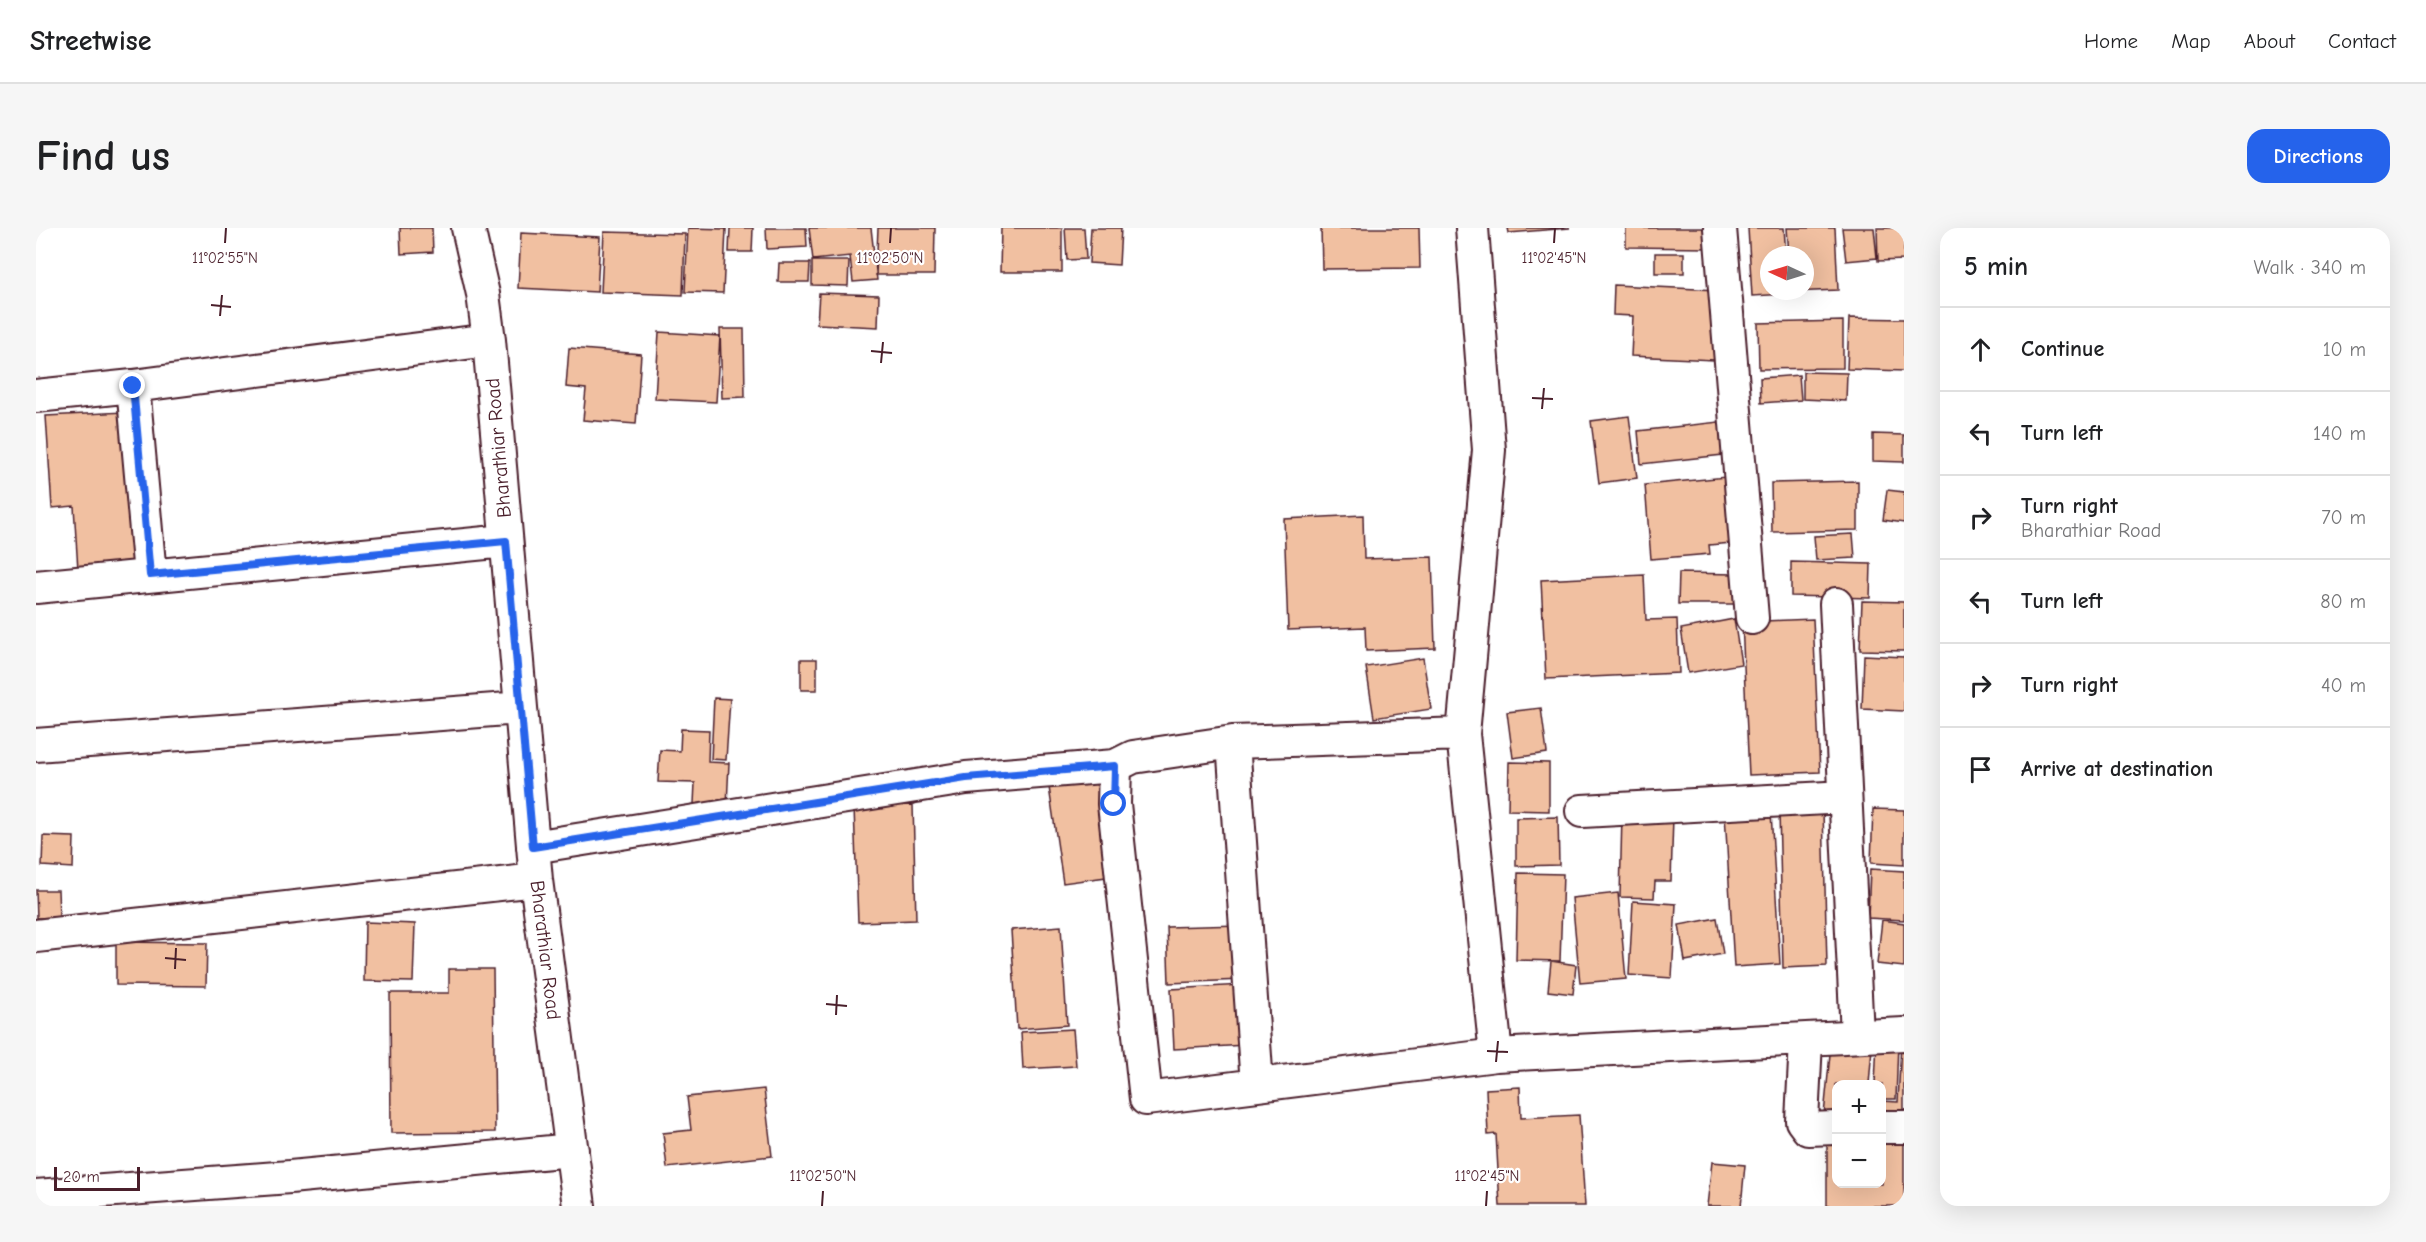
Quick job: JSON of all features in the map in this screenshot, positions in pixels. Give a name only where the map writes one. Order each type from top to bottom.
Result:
[{"type":"street","name":"Bharathiar Road","points":[[468,228],[483,294],[489,340],[536,880],[579,1206]]},
{"type":"street","points":[[1472,228],[1489,450],[1463,734],[1496,1055]]},
{"type":"street","points":[[1720,228],[1752,618]]},
{"type":"street","points":[[36,396],[133,386],[489,340]]},
{"type":"street","points":[[133,386],[150,575]]},
{"type":"street","points":[[36,587],[506,541]]},
{"type":"street","points":[[1836,604],[1857,1035]]},
{"type":"street","points":[[36,745],[521,708]]},
{"type":"street","points":[[533,847],[966,778],[1115,766],[1133,757],[1233,742],[1463,734]]},
{"type":"street","points":[[1233,742],[1257,1085]]},
{"type":"street","points":[[1115,766],[1114,804],[1146,1099],[1496,1055],[1806,1041],[1857,1035],[1904,1034]]},
{"type":"street","points":[[1582,811],[1845,797]]},
{"type":"street","points":[[36,936],[536,880]]},
{"type":"street","points":[[1806,1041],[1802,1121],[1808,1129],[1832,1128]]},
{"type":"street","points":[[1886,1128],[1904,1127]]},
{"type":"street","points":[[36,1196],[290,1177],[572,1150]]},
{"type":"building","points":[[400,228],[432,228],[433,252],[401,254]]},
{"type":"building","points":[[688,228],[726,229],[723,293],[685,292]]},
{"type":"building","points":[[730,228],[753,228],[752,252],[729,252]]},
{"type":"building","points":[[766,228],[806,228],[807,247],[767,249]]},
{"type":"building","points":[[809,228],[871,228],[877,280],[853,282],[850,256],[813,260]]},
{"type":"building","points":[[878,228],[935,228],[934,275],[876,275]]},
{"type":"building","points":[[1001,228],[1062,228],[1062,272],[1000,272]]},
{"type":"building","points":[[1065,228],[1084,228],[1086,259],[1067,260]]},
{"type":"building","points":[[1091,228],[1121,228],[1119,265],[1089,263]]},
{"type":"building","points":[[1321,228],[1419,228],[1420,268],[1322,269]]},
{"type":"building","points":[[1508,228],[1570,228],[1509,233]]},
{"type":"building","points":[[1626,228],[1708,228],[1708,248],[1626,247]]},
{"type":"building","points":[[1748,228],[1784,228],[1785,246],[1760,246],[1760,296],[1752,296]]},
{"type":"building","points":[[1787,228],[1835,228],[1838,290],[1814,291],[1814,246],[1788,246]]},
{"type":"building","points":[[1842,228],[1874,228],[1877,258],[1846,261]]},
{"type":"building","points":[[1877,228],[1904,228],[1904,260],[1878,261]]},
{"type":"building","points":[[604,232],[685,234],[683,295],[601,292]]},
{"type":"building","points":[[521,233],[600,237],[597,292],[518,288]]},
{"type":"building","points":[[1655,253],[1684,253],[1684,273],[1655,273]]},
{"type":"building","points":[[812,261],[849,261],[848,286],[812,285]]},
{"type":"building","points":[[779,263],[810,263],[809,282],[778,282]]},
{"type":"building","points":[[1614,285],[1717,290],[1714,360],[1631,356],[1633,316],[1613,315]]},
{"type":"building","points":[[819,293],[879,295],[878,327],[817,324]]},
{"type":"building","points":[[1849,318],[1904,319],[1904,371],[1847,369]]},
{"type":"building","points":[[1843,321],[1843,368],[1759,369],[1758,323]]},
{"type":"building","points":[[720,329],[744,329],[745,397],[722,398]]},
{"type":"building","points":[[659,332],[720,336],[716,402],[655,399]]},
{"type":"building","points":[[569,348],[641,354],[636,424],[583,420],[586,389],[566,387]]},
{"type":"building","points":[[1803,372],[1847,373],[1846,401],[1803,399]]},
{"type":"building","points":[[1799,375],[1801,400],[1761,403],[1760,378]]},
{"type":"building","points":[[125,412],[134,567],[78,570],[74,506],[52,508],[46,416]]},
{"type":"building","points":[[1629,416],[1637,478],[1599,483],[1591,421]]},
{"type":"building","points":[[1728,421],[1732,454],[1641,464],[1638,431]]},
{"type":"building","points":[[1873,434],[1904,435],[1904,462],[1873,461]]},
{"type":"building","points":[[1726,477],[1732,543],[1709,545],[1710,554],[1651,559],[1645,485]]},
{"type":"building","points":[[1858,481],[1858,530],[1772,532],[1771,483]]},
{"type":"building","points":[[1887,490],[1904,492],[1904,523],[1883,520]]},
{"type":"building","points":[[1363,515],[1364,559],[1432,557],[1435,648],[1366,651],[1365,627],[1288,630],[1284,519]]},
{"type":"building","points":[[1853,534],[1855,558],[1816,560],[1814,536]]},
{"type":"building","points":[[1791,562],[1871,564],[1870,598],[1791,596]]},
{"type":"building","points":[[1679,573],[1736,574],[1736,604],[1678,604]]},
{"type":"building","points":[[1644,575],[1646,620],[1677,619],[1679,673],[1546,679],[1541,580]]},
{"type":"building","points":[[1862,601],[1904,602],[1904,651],[1860,650]]},
{"type":"building","points":[[1734,619],[1741,664],[1688,673],[1681,629]]},
{"type":"building","points":[[1813,619],[1820,772],[1749,775],[1742,622]]},
{"type":"building","points":[[1864,655],[1904,657],[1904,711],[1862,709]]},
{"type":"building","points":[[1423,658],[1431,709],[1374,718],[1366,667]]},
{"type":"building","points":[[801,659],[817,659],[817,690],[801,690]]},
{"type":"building","points":[[714,698],[730,699],[726,760],[711,759]]},
{"type":"building","points":[[1541,708],[1547,753],[1513,758],[1507,712]]},
{"type":"building","points":[[681,729],[709,730],[708,762],[729,763],[727,805],[694,804],[695,783],[658,782],[660,750],[680,751]]},
{"type":"building","points":[[1509,762],[1549,763],[1549,811],[1508,810]]},
{"type":"building","points":[[1097,772],[1113,876],[1063,883],[1048,780]]},
{"type":"building","points":[[913,805],[916,920],[858,922],[854,807]]},
{"type":"building","points":[[1873,809],[1904,810],[1904,865],[1871,863]]},
{"type":"building","points":[[1823,810],[1827,966],[1783,968],[1779,812]]},
{"type":"building","points":[[1771,812],[1780,964],[1734,967],[1725,814]]},
{"type":"building","points":[[1622,815],[1673,817],[1671,881],[1655,881],[1654,898],[1620,897]]},
{"type":"building","points":[[1558,817],[1559,865],[1516,866],[1516,818]]},
{"type":"building","points":[[43,836],[74,837],[73,868],[42,866]]},
{"type":"building","points":[[1870,869],[1904,871],[1904,920],[1868,918]]},
{"type":"building","points":[[1518,873],[1563,874],[1560,961],[1516,960]]},
{"type":"building","points":[[36,890],[58,890],[59,917],[37,918]]},
{"type":"building","points":[[1618,893],[1626,979],[1580,983],[1572,898]]},
{"type":"building","points":[[1633,901],[1676,904],[1672,978],[1629,975]]},
{"type":"building","points":[[1717,918],[1723,954],[1685,961],[1679,925]]},
{"type":"building","points":[[1882,920],[1904,923],[1904,967],[1877,964]]},
{"type":"building","points":[[365,922],[415,924],[413,982],[364,981]]},
{"type":"building","points":[[1241,925],[1242,980],[1169,983],[1167,927]]},
{"type":"building","points":[[1061,926],[1067,1025],[1017,1029],[1011,930]]},
{"type":"building","points":[[116,942],[207,943],[206,986],[116,985]]},
{"type":"building","points":[[1551,961],[1576,965],[1573,994],[1548,991]]},
{"type":"building","points":[[449,969],[493,969],[495,1132],[391,1133],[390,993],[449,993]]},
{"type":"building","points":[[1243,985],[1246,1045],[1174,1049],[1171,989]]},
{"type":"building","points":[[1073,1029],[1076,1066],[1023,1069],[1021,1032]]},
{"type":"building","points":[[1877,1041],[1898,1042],[1896,1099],[1886,1099],[1886,1080],[1875,1080]]},
{"type":"building","points":[[1831,1044],[1872,1048],[1869,1080],[1832,1080],[1832,1116],[1824,1115]]},
{"type":"building","points":[[1901,1044],[1904,1044],[1904,1116],[1886,1115],[1886,1101],[1898,1102]]},
{"type":"building","points":[[1520,1087],[1521,1118],[1579,1115],[1585,1206],[1500,1206],[1496,1134],[1488,1135],[1486,1089]]},
{"type":"building","points":[[764,1089],[772,1156],[667,1168],[663,1133],[691,1130],[687,1097]]},
{"type":"building","points":[[1827,1138],[1832,1138],[1832,1188],[1886,1188],[1886,1139],[1904,1139],[1904,1206],[1827,1206]]},
{"type":"building","points":[[1712,1162],[1745,1165],[1741,1206],[1707,1206]]},
{"type":"route","points":[[133,386],[150,575],[506,541],[533,847],[966,778],[1115,766],[1114,804]]}]
